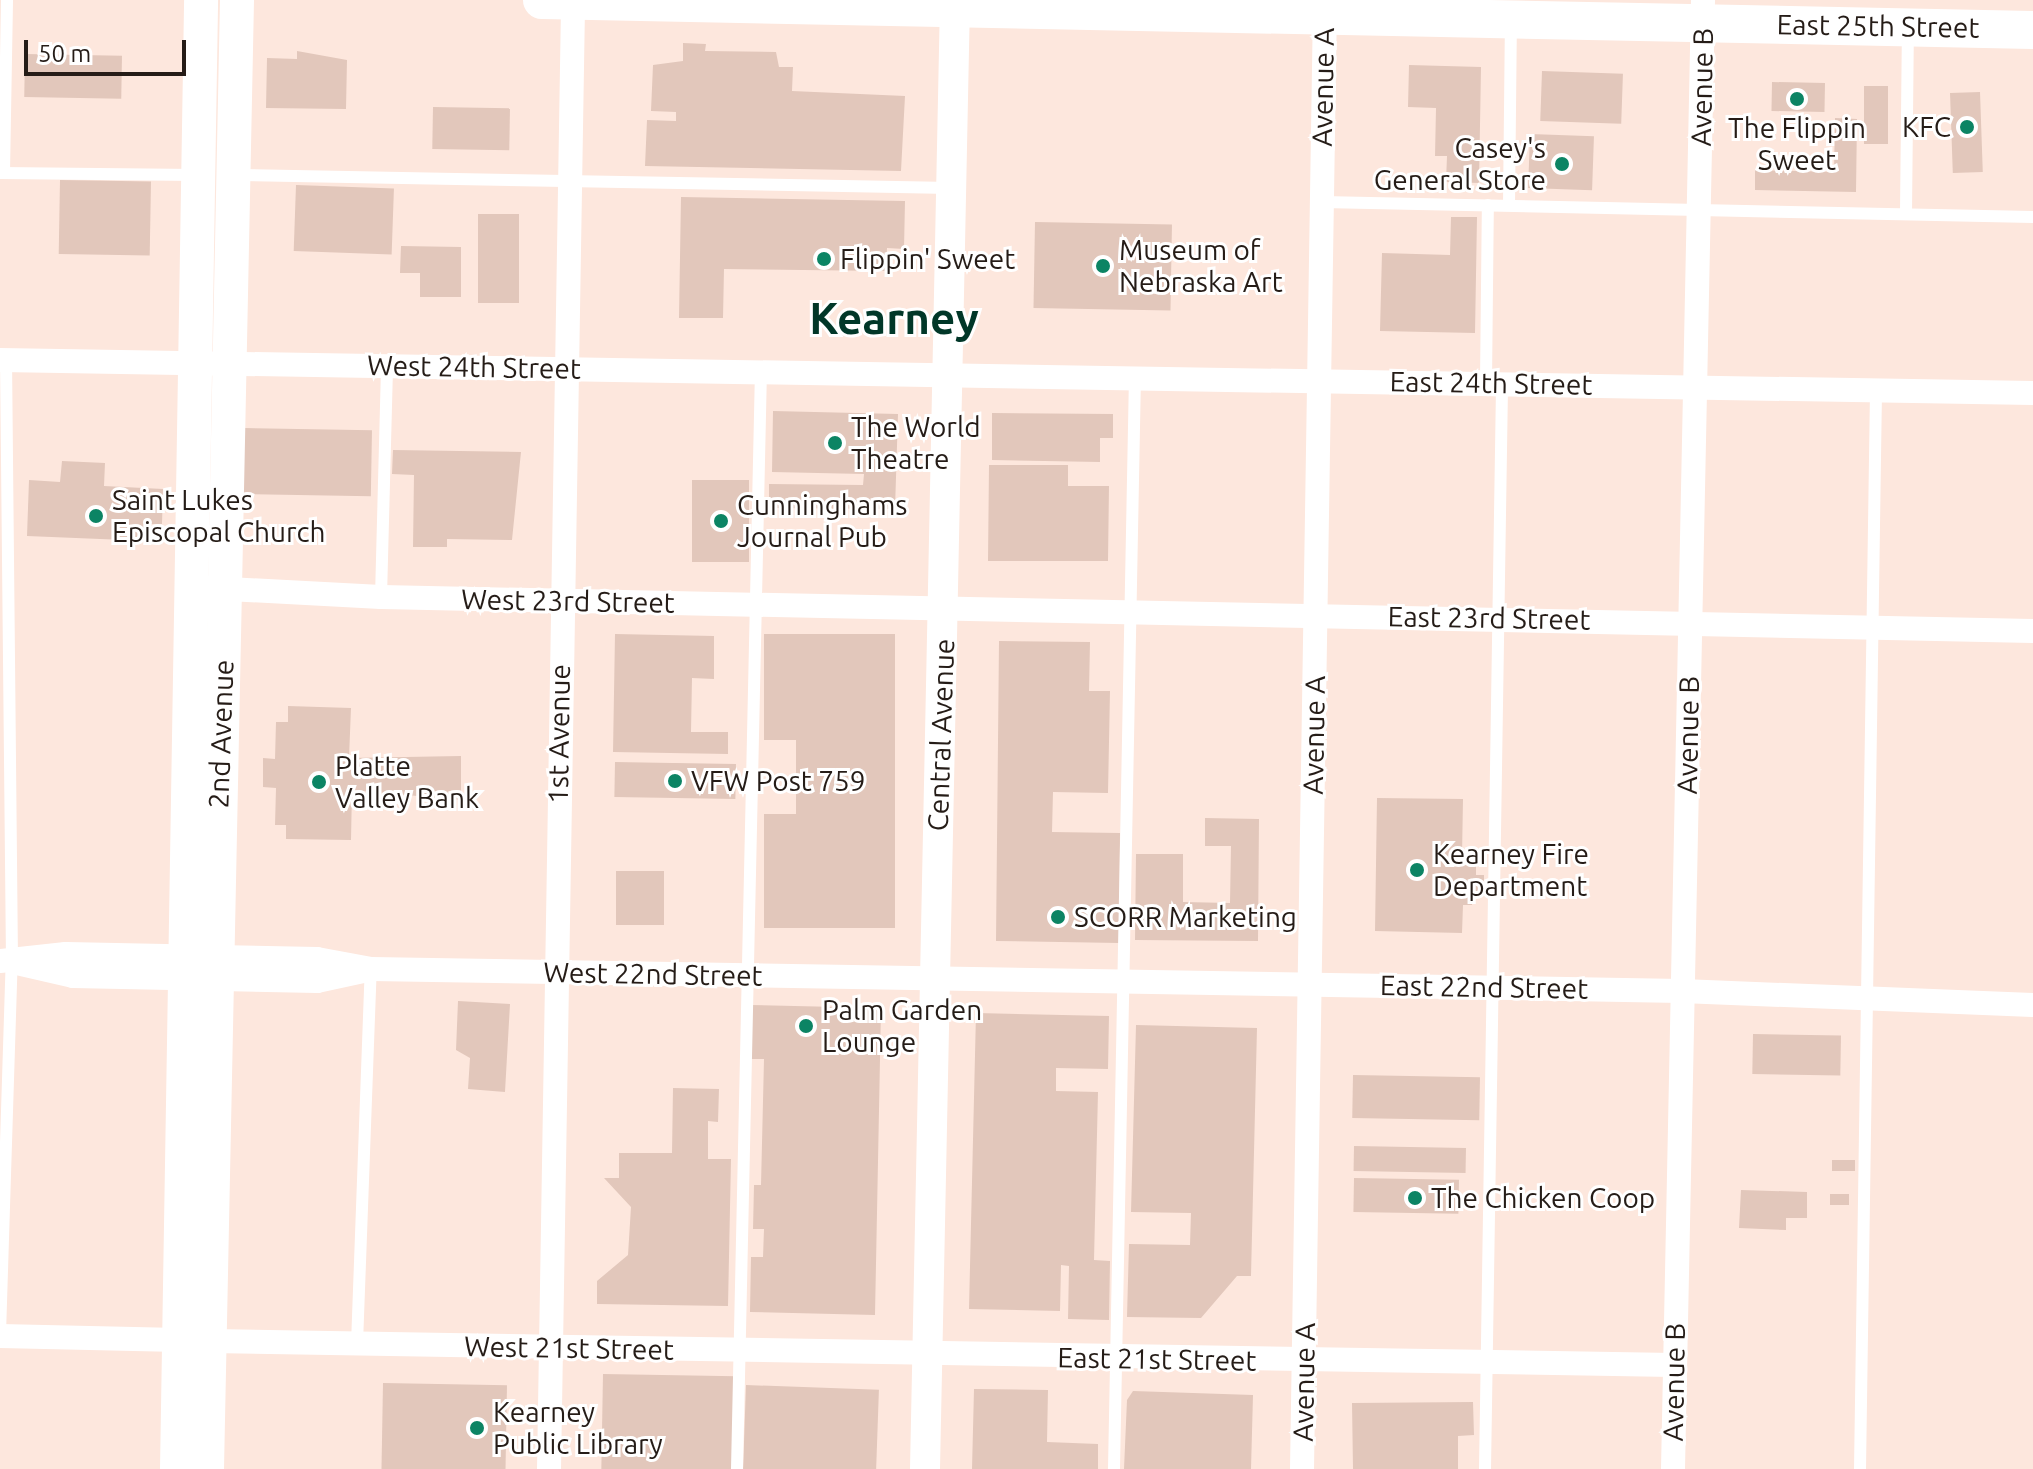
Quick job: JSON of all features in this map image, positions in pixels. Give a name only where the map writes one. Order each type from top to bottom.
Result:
[{"type":"main road","name":"2nd Avenue","points":[[201,0],[191,587],[199,967],[193,1420],[207,1469]]},
{"type":"main road","name":"2nd Avenue","points":[[199,967],[225,588],[237,0]]},
{"type":"main road","name":"East 25th Street","points":[[542,0],[1324,8],[1511,19],[1703,11],[1909,27],[2033,30]]},
{"type":"main road","name":"2nd Avenue","points":[[177,1469],[193,1420]]},
{"type":"street","name":"1st Avenue","points":[[549,1469],[573,0]]},
{"type":"street","name":"Central Avenue","points":[[925,1469],[955,4]]},
{"type":"street","name":"Avenue A","points":[[1302,1469],[1324,8]]},
{"type":"street","name":"Avenue B","points":[[1673,1469],[1703,11]]},
{"type":"street","name":"West 24th Street","points":[[3,360],[948,374]]},
{"type":"street","name":"East 24th Street","points":[[948,374],[2033,393]]},
{"type":"street","name":"West 23rd Street","points":[[191,587],[381,597],[945,607]]},
{"type":"street","name":"East 23rd Street","points":[[945,607],[1315,617],[1691,621],[2033,631]]},
{"type":"street","name":"West 22nd Street","points":[[6,961],[66,954],[327,980],[371,969],[934,977]]},
{"type":"street","name":"East 22nd Street","points":[[934,977],[1682,991],[2033,1005]]},
{"type":"street","name":"West 21st Street","points":[[0,1335],[928,1356]]},
{"type":"street","name":"East 21st Street","points":[[928,1356],[1674,1365]]},
{"type":"lane","points":[[7,0],[2,173],[198,175]]},
{"type":"lane","points":[[1509,205],[1511,19]]},
{"type":"lane","points":[[1906,212],[1909,27]]},
{"type":"lane","points":[[234,175],[951,188]]},
{"type":"lane","points":[[1322,202],[2033,217]]},
{"type":"lane","points":[[1485,1469],[1496,988],[1494,383],[1488,205]]},
{"type":"lane","points":[[0,1335],[6,961],[3,360]]},
{"type":"lane","points":[[381,597],[387,366]]},
{"type":"lane","points":[[737,1469],[761,371]]},
{"type":"lane","points":[[1114,1469],[1125,980],[1128,612],[1135,377]]},
{"type":"lane","points":[[1860,1469],[1876,390]]},
{"type":"lane","points":[[357,1344],[371,969]]},
{"type":"building","points":[[683,43],[706,44],[705,51],[776,52],[779,67],[793,67],[792,91],[905,96],[901,171],[645,166],[647,120],[676,121],[676,112],[651,111],[653,65],[683,61]]},
{"type":"building","points":[[297,51],[347,60],[346,109],[266,108],[267,58],[297,59]]},
{"type":"building","points":[[25,54],[122,56],[121,99],[24,97]]},
{"type":"building","points":[[1409,65],[1481,67],[1479,183],[1446,182],[1447,156],[1435,156],[1436,108],[1408,107]]},
{"type":"building","points":[[1542,71],[1623,74],[1621,124],[1540,121]]},
{"type":"building","points":[[1772,82],[1825,83],[1824,112],[1771,111]]},
{"type":"building","points":[[1864,86],[1888,86],[1888,144],[1864,144]]},
{"type":"building","points":[[1980,92],[1983,172],[1953,173],[1950,93]]},
{"type":"building","points":[[433,107],[510,108],[509,150],[432,149]]},
{"type":"building","points":[[1835,118],[1857,119],[1856,192],[1755,190],[1755,170],[1834,172]]},
{"type":"building","points":[[1530,134],[1594,136],[1592,190],[1528,188]]},
{"type":"building","points":[[60,180],[151,182],[150,256],[59,254]]},
{"type":"building","points":[[296,185],[394,188],[392,254],[294,251]]},
{"type":"building","points":[[681,197],[905,201],[904,249],[887,248],[886,271],[724,269],[723,318],[679,318]]},
{"type":"building","points":[[478,214],[519,214],[519,303],[478,303]]},
{"type":"building","points":[[1451,217],[1477,217],[1475,333],[1380,331],[1382,253],[1450,255]]},
{"type":"building","name":"Museum of Nebraska Art","points":[[1035,222],[1172,224],[1170,310],[1033,308]]},
{"type":"building","points":[[401,246],[461,247],[461,297],[420,297],[420,273],[400,273]]},
{"type":"building","name":"The World Theatre","points":[[773,411],[898,414],[895,509],[769,508],[769,484],[863,485],[864,474],[772,472]]},
{"type":"building","points":[[992,413],[1113,414],[1113,438],[1100,438],[1100,462],[992,460]]},
{"type":"building","points":[[244,428],[372,430],[371,496],[243,494]]},
{"type":"building","points":[[393,450],[521,452],[512,540],[447,539],[447,547],[413,547],[414,475],[392,474]]},
{"type":"building","points":[[62,461],[105,463],[104,486],[163,489],[162,524],[150,524],[149,541],[27,536],[29,480],[60,482]]},
{"type":"building","points":[[989,465],[1068,465],[1068,486],[1109,486],[1108,561],[988,561]]},
{"type":"building","name":"Cunninghams Journal Pub","points":[[692,480],[749,480],[749,562],[692,562]]},
{"type":"building","points":[[615,634],[714,636],[714,679],[692,678],[691,732],[728,732],[728,754],[613,752]]},
{"type":"building","points":[[764,634],[895,634],[895,928],[764,928],[764,814],[796,814],[796,740],[764,740]]},
{"type":"building","points":[[999,641],[1090,642],[1089,691],[1110,691],[1108,793],[1053,792],[1052,832],[1120,833],[1119,943],[996,941]]},
{"type":"building","points":[[288,706],[351,708],[349,758],[461,756],[461,800],[352,790],[351,840],[286,839],[286,825],[275,825],[276,788],[263,787],[263,758],[275,759],[276,722],[288,722]]},
{"type":"building","name":"VFW Post 759","points":[[615,762],[736,764],[735,799],[614,797]]},
{"type":"building","points":[[1377,798],[1463,799],[1462,856],[1476,857],[1476,875],[1484,875],[1484,892],[1472,892],[1472,905],[1463,905],[1462,933],[1375,931]]},
{"type":"building","points":[[1205,818],[1259,819],[1258,941],[1135,940],[1136,854],[1183,854],[1183,902],[1230,903],[1231,846],[1205,846]]},
{"type":"building","points":[[616,871],[664,871],[664,925],[616,925]]},
{"type":"building","points":[[458,1001],[510,1004],[505,1092],[468,1089],[470,1058],[456,1050]]},
{"type":"building","points":[[750,1005],[881,1008],[875,1315],[750,1312],[751,1257],[763,1257],[764,1229],[753,1229],[754,1185],[761,1185],[764,1059],[749,1059]]},
{"type":"building","points":[[976,1013],[1109,1016],[1108,1069],[1056,1068],[1056,1091],[1098,1092],[1094,1260],[1110,1261],[1109,1320],[1068,1319],[1069,1266],[1061,1265],[1060,1311],[969,1309]]},
{"type":"building","points":[[1136,1025],[1257,1028],[1251,1276],[1237,1276],[1201,1318],[1127,1317],[1129,1244],[1190,1245],[1191,1213],[1131,1212]]},
{"type":"building","points":[[1753,1034],[1841,1036],[1840,1076],[1752,1074]]},
{"type":"building","points":[[1353,1075],[1480,1077],[1479,1120],[1352,1118]]},
{"type":"building","points":[[673,1088],[719,1089],[718,1122],[708,1121],[708,1159],[731,1159],[728,1306],[597,1304],[597,1281],[628,1255],[631,1207],[604,1178],[619,1178],[619,1153],[672,1153]]},
{"type":"building","points":[[1354,1146],[1466,1148],[1466,1173],[1354,1171]]},
{"type":"building","points":[[1832,1160],[1855,1160],[1855,1171],[1832,1171]]},
{"type":"building","points":[[1354,1178],[1459,1180],[1458,1214],[1353,1212]]},
{"type":"building","points":[[1741,1190],[1807,1192],[1807,1218],[1786,1218],[1786,1230],[1739,1228]]},
{"type":"building","points":[[1830,1194],[1849,1194],[1849,1205],[1830,1205]]},
{"type":"building","points":[[603,1374],[736,1376],[734,1469],[601,1469]]},
{"type":"building","points":[[383,1383],[507,1385],[506,1469],[381,1469]]},
{"type":"building","points":[[746,1385],[879,1390],[876,1469],[743,1469]]},
{"type":"building","points":[[974,1389],[1048,1390],[1047,1442],[1098,1444],[1098,1469],[972,1469]]},
{"type":"building","points":[[1133,1391],[1253,1395],[1251,1469],[1124,1469],[1127,1400]]},
{"type":"building","points":[[1473,1402],[1474,1435],[1458,1436],[1458,1469],[1353,1469],[1352,1403]]},
{"type":"place","name":"The Flippin Sweet","points":[[1797,99]]},
{"type":"place","name":"KFC","points":[[1967,127]]},
{"type":"place","name":"Casey's General Store","points":[[1562,164]]},
{"type":"place","name":"Flippin' Sweet","points":[[824,259]]},
{"type":"place","name":"Museum of Nebraska Art","points":[[1103,266]]},
{"type":"place","name":"The World Theatre","points":[[835,443]]},
{"type":"place","name":"Saint Lukes Episcopal Church","points":[[96,516]]},
{"type":"place","name":"Cunninghams Journal Pub","points":[[721,521]]},
{"type":"place","name":"VFW Post 759","points":[[675,781]]},
{"type":"place","name":"Platte Valley Bank","points":[[319,782]]},
{"type":"place","name":"Kearney Fire Department","points":[[1417,870]]},
{"type":"place","name":"SCORR Marketing","points":[[1058,917]]},
{"type":"place","name":"Palm Garden Lounge","points":[[806,1026]]},
{"type":"place","name":"The Chicken Coop","points":[[1415,1198]]},
{"type":"place","name":"Kearney Public Library","points":[[477,1428]]},
{"type":"district","name":"Kearney","points":[[894,318]]}]
